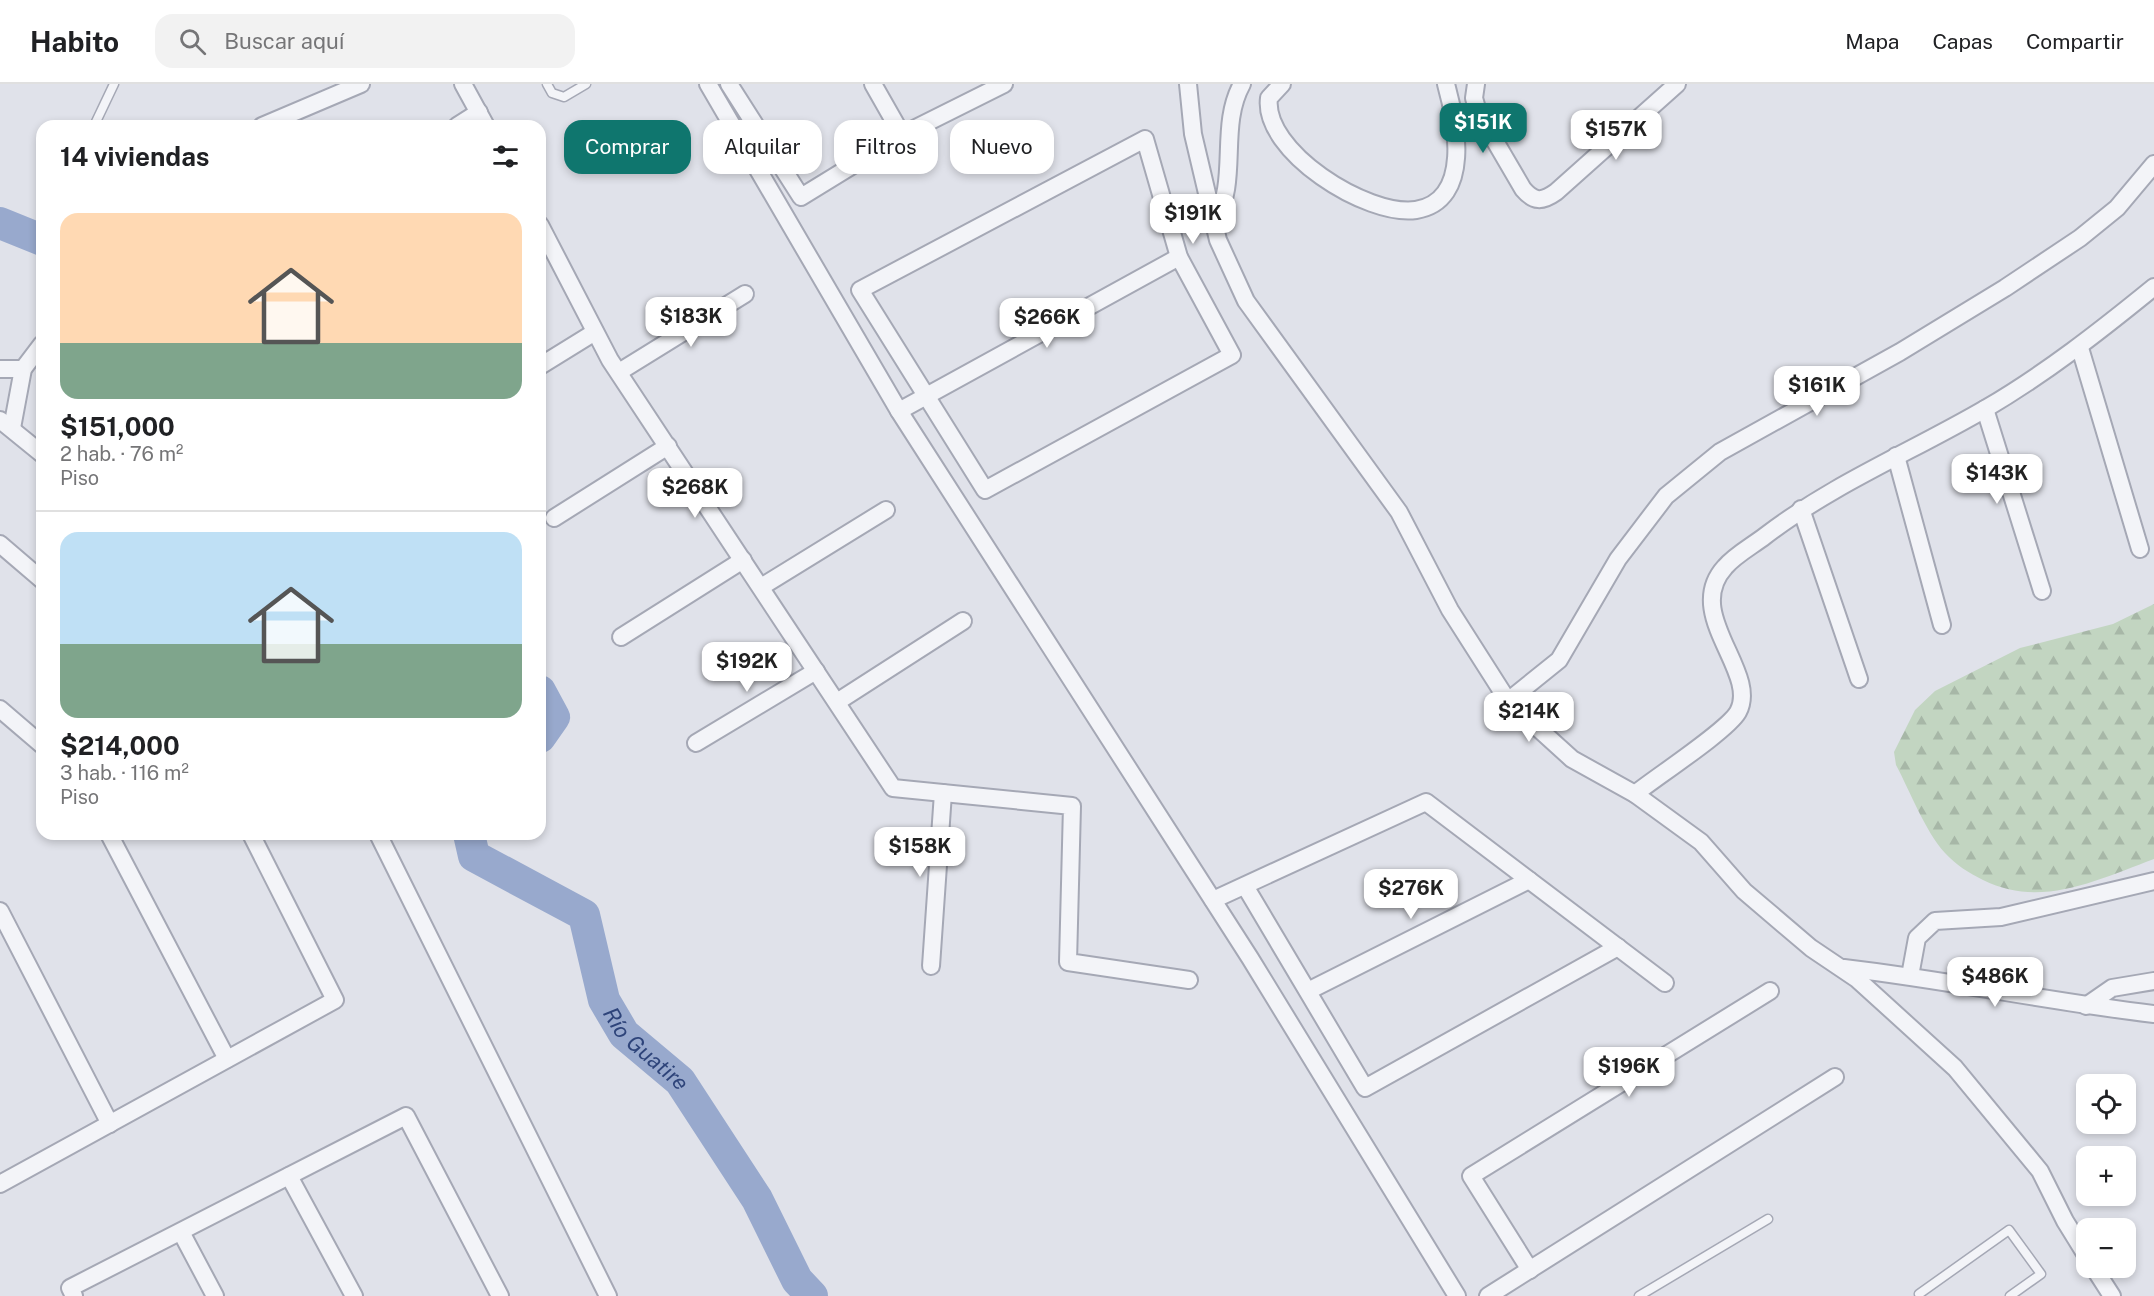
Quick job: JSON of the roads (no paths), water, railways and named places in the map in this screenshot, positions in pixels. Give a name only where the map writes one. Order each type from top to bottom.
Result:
[{"type":"street","points":[[274,120],[335,89],[361,84]]},
{"type":"street","points":[[463,84],[483,119]]},
{"type":"street","points":[[708,84],[899,411],[1213,900],[1457,1296]]},
{"type":"street","points":[[729,84],[801,197],[838,174]]},
{"type":"street","points":[[873,84],[893,120]]},
{"type":"street","points":[[932,120],[1004,84]]},
{"type":"street","points":[[1188,84],[1193,134],[1218,240],[1246,301],[1399,512],[1450,610],[1509,701],[1572,759],[1635,794],[1701,842],[1744,891],[1811,948],[1857,979],[1955,1068],[2040,1171],[2076,1239]]},
{"type":"street","points":[[1214,224],[1221,211],[1228,172],[1231,106],[1242,84]]},
{"type":"street","points":[[1282,84],[1269,98],[1268,116],[1299,160],[1357,195],[1379,204],[1416,210],[1439,197],[1455,167],[1457,128],[1446,84]]},
{"type":"street","points":[[1476,84],[1474,98],[1478,112],[1523,189],[1536,200],[1547,198],[1556,192],[1677,84]]},
{"type":"street","points":[[1145,139],[1179,257],[1232,355],[985,490],[860,290],[1145,139]]},
{"type":"street","points":[[1509,701],[1559,660],[1618,559],[1666,496],[1720,452],[1900,352],[2005,288],[2080,238],[2117,208],[2154,164]]},
{"type":"street","points":[[546,237],[595,332],[619,372],[893,788],[1072,806],[1068,962],[1189,980]]},
{"type":"street","points":[[899,411],[1179,257]]},
{"type":"street","points":[[1635,794],[1736,715],[1740,707],[1741,688],[1710,606],[1715,583],[1725,567],[1800,509],[1985,409],[2080,348],[2154,287]]},
{"type":"street","points":[[619,372],[745,294]]},
{"type":"street","points":[[546,362],[595,332]]},
{"type":"street","points":[[2080,348],[2140,549]]},
{"type":"street","points":[[36,352],[23,369],[6,424],[36,449]]},
{"type":"street","points":[[0,369],[23,369]]},
{"type":"street","points":[[1985,409],[2042,591]]},
{"type":"street","points":[[554,518],[668,446]]},
{"type":"street","points":[[1896,456],[1942,625]]},
{"type":"street","points":[[1800,509],[1859,679]]},
{"type":"street","points":[[761,587],[886,510]]},
{"type":"street","points":[[0,544],[36,575]]},
{"type":"street","points":[[621,638],[743,560]]},
{"type":"street","points":[[837,702],[963,621]]},
{"type":"street","points":[[696,743],[816,671]]},
{"type":"street","points":[[0,710],[36,740]]},
{"type":"street","points":[[931,966],[943,793]]},
{"type":"street","points":[[1213,900],[1426,802],[1665,983]]},
{"type":"street","points":[[112,840],[227,1059]]},
{"type":"street","points":[[0,1184],[335,1000],[254,840]]},
{"type":"street","points":[[381,840],[608,1296]]},
{"type":"street","points":[[1308,991],[1529,880]]},
{"type":"street","points":[[1910,975],[1917,938],[1935,921],[2001,917],[2154,881]]},
{"type":"street","points":[[1245,886],[1365,1088],[1618,947]]},
{"type":"street","points":[[0,910],[110,1124]]},
{"type":"street","points":[[1840,968],[1910,975],[2086,1006],[2154,1014]]},
{"type":"street","points":[[2086,1006],[2112,988],[2154,981]]},
{"type":"street","points":[[1530,1270],[1471,1176],[1770,991]]},
{"type":"street","points":[[1488,1296],[1835,1077]]},
{"type":"street","points":[[74,1296],[70,1288],[406,1116],[500,1296]]},
{"type":"street","points":[[289,1176],[354,1296]]},
{"type":"street","points":[[181,1232],[215,1296]]},
{"type":"street","points":[[2100,1278],[2112,1296]]},
{"type":"lane","points":[[97,120],[114,84]]},
{"type":"lane","points":[[547,84],[552,93],[564,98],[586,84]]},
{"type":"lane","points":[[1639,1296],[1768,1219]]},
{"type":"lane","points":[[1918,1294],[2009,1230],[2041,1274],[2010,1296]]},
{"type":"waterway","name":"Río Guatire","points":[[0,223],[36,238]]},
{"type":"waterway","name":"Río Guatire","points":[[546,702],[554,717],[546,728]]},
{"type":"waterway","name":"Río Guatire","points":[[470,840],[474,856],[584,915],[604,1000],[624,1034],[680,1081],[757,1199],[797,1280],[812,1296]]}]
